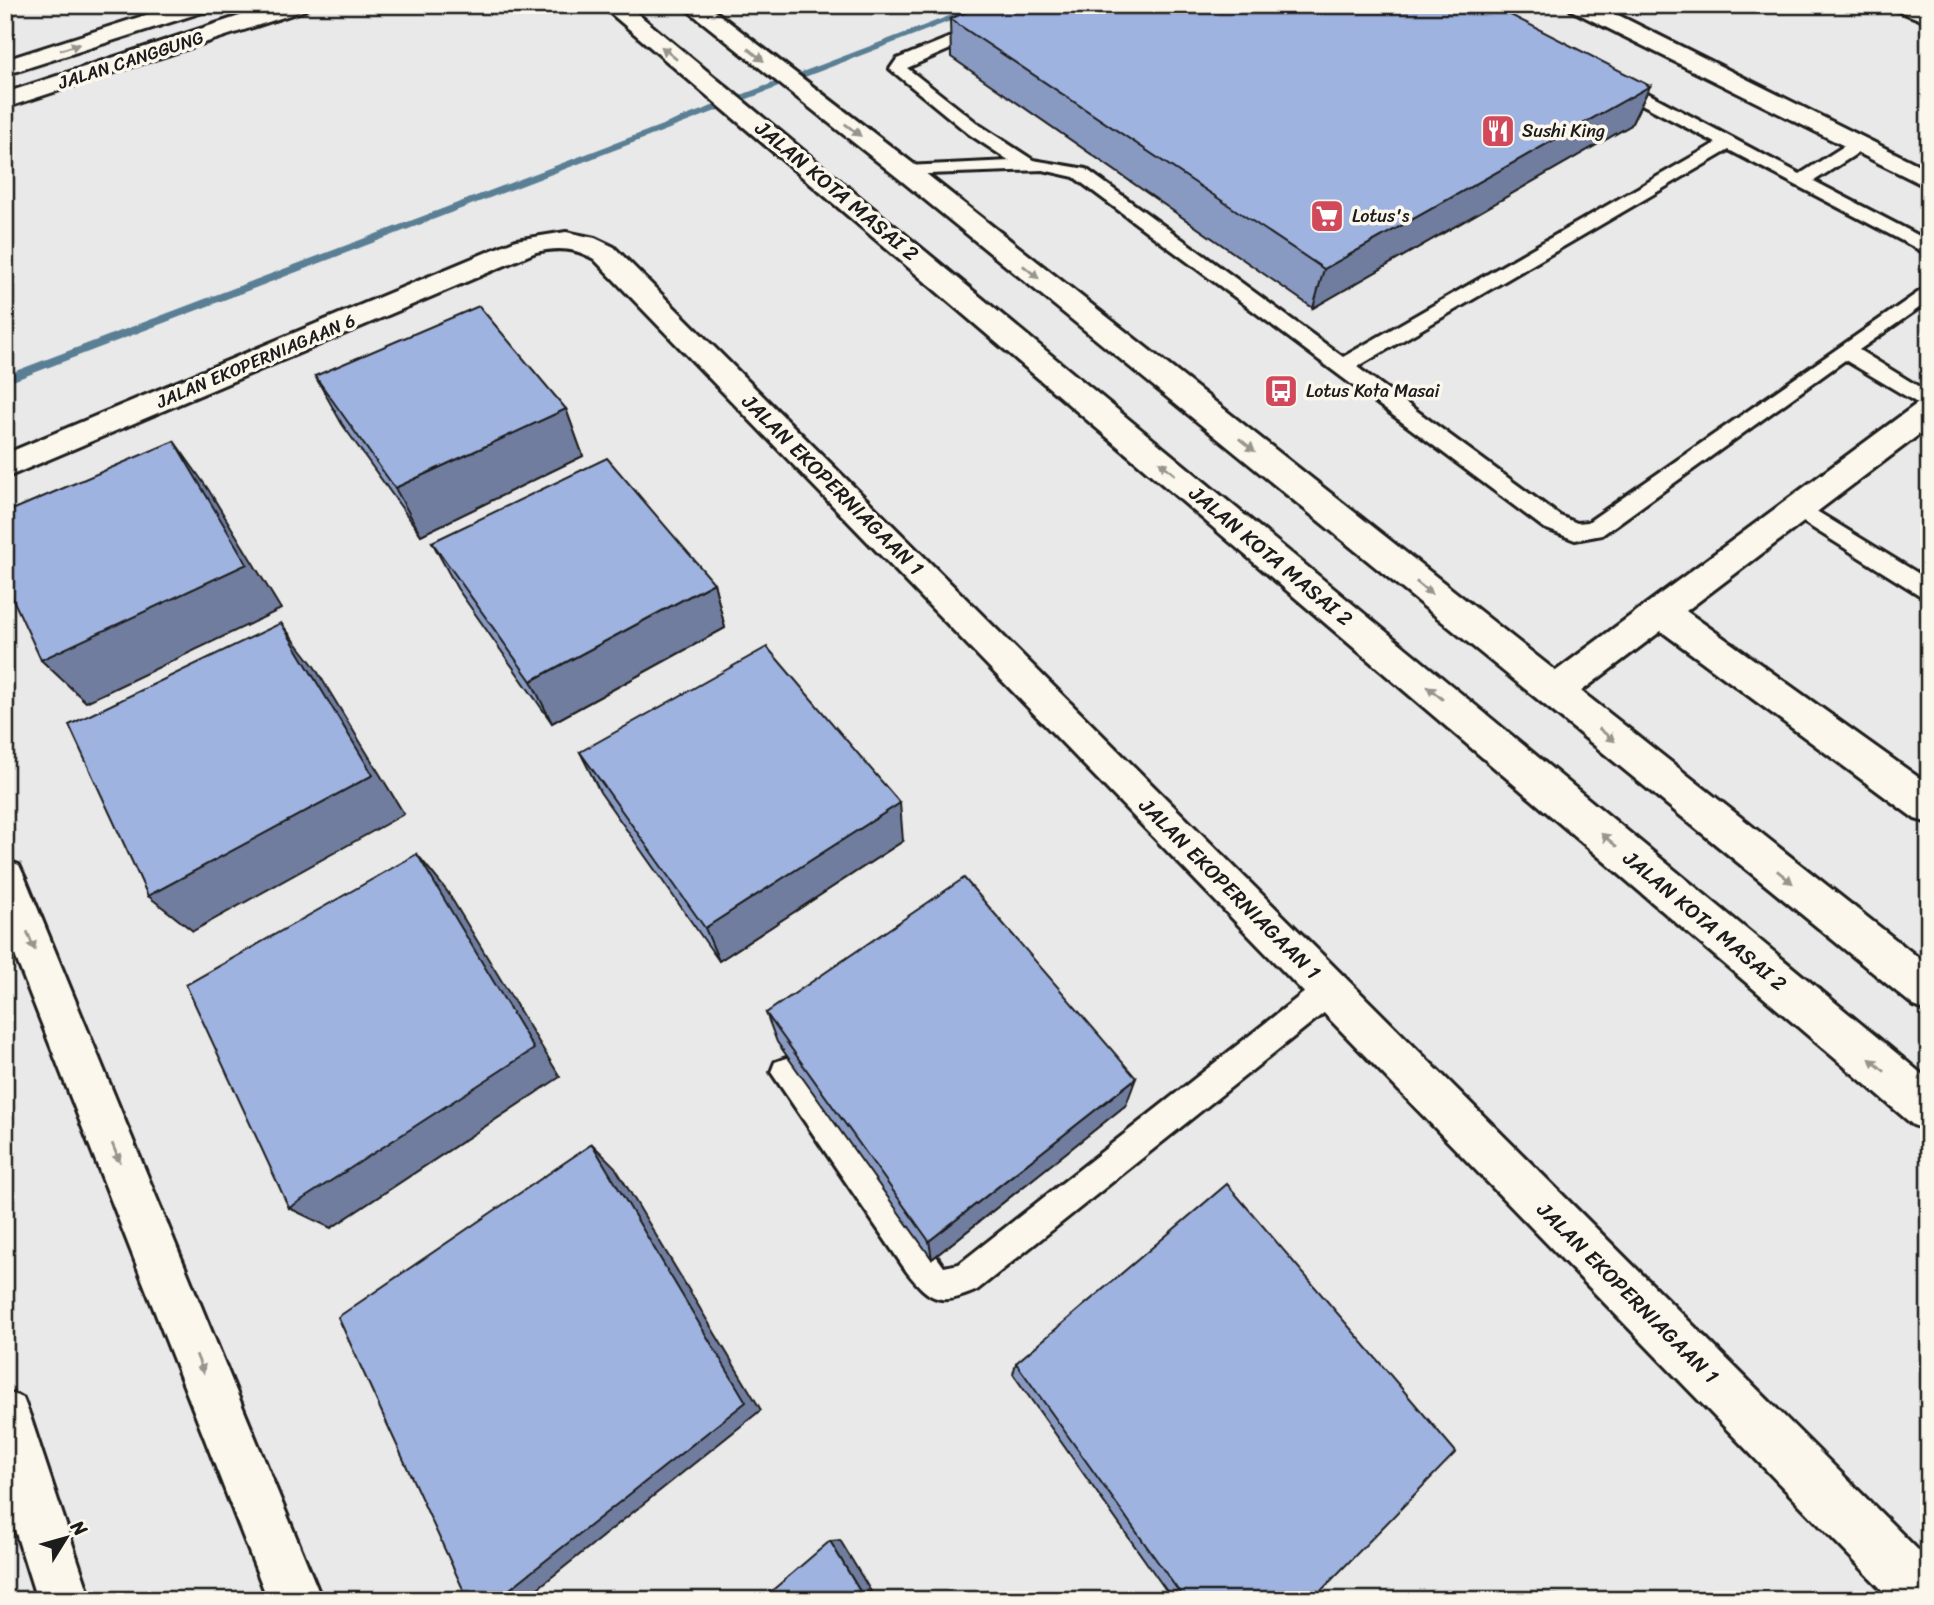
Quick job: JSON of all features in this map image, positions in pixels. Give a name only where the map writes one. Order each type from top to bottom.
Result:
[{"type":"street","name":"JALAN CANGGUNG","points":[[5,68],[201,5]]},
{"type":"street","name":"JALAN CANGGUNG","points":[[5,101],[297,5]]},
{"type":"street","name":"JALAN KOTA MASAI 2","points":[[612,5],[1929,1109]]},
{"type":"street","points":[[692,5],[906,171],[1929,992]]},
{"type":"street","points":[[1579,5],[1929,180]]},
{"type":"street","points":[[1903,5],[1929,16]]},
{"type":"street","name":"JALAN EKOPERNIAGAAN 1","points":[[507,254],[543,241],[561,239],[586,243],[604,253],[1929,1599]]},
{"type":"street","name":"JALAN EKOPERNIAGAAN 6","points":[[5,467],[507,254]]},
{"type":"street","points":[[1554,692],[1663,613],[1929,411]]},
{"type":"street","points":[[1663,613],[1929,807]]},
{"type":"street","points":[[5,878],[295,1600]]},
{"type":"street","points":[[5,1416],[64,1600]]},
{"type":"lane","points":[[1030,166],[975,130],[898,69],[903,63],[1043,5]]},
{"type":"lane","points":[[1598,74],[1929,248]]},
{"type":"lane","points":[[1340,367],[1729,143]]},
{"type":"lane","points":[[1800,181],[1858,145]]},
{"type":"lane","points":[[906,171],[1030,166],[1061,167],[1080,173],[1552,522],[1566,530],[1584,533],[1594,529],[1929,291]]},
{"type":"lane","points":[[1845,351],[1929,403]]},
{"type":"lane","points":[[1800,509],[1929,592]]},
{"type":"lane","points":[[786,1072],[918,1262],[937,1284],[966,1279],[1330,990]]},
{"type":"building","name":"Lotus's","points":[[983,5],[1491,5],[1650,86],[1324,269],[950,19]]},
{"type":"building","points":[[479,306],[566,409],[395,488],[315,376]]},
{"type":"building","points":[[174,441],[247,564],[41,660],[5,582],[5,513]]},
{"type":"building","points":[[607,458],[714,583],[531,681],[432,542]]},
{"type":"building","points":[[281,623],[373,775],[148,896],[69,725]]},
{"type":"building","points":[[767,647],[900,803],[705,928],[580,752]]},
{"type":"building","points":[[417,854],[534,1049],[289,1208],[186,985]]},
{"type":"building","points":[[964,878],[1136,1078],[929,1241],[766,1013]]},
{"type":"building","points":[[592,1144],[746,1402],[496,1600],[468,1600],[338,1317]]},
{"type":"building","points":[[1227,1184],[1456,1452],[1312,1600],[1185,1600],[1016,1363]]},
{"type":"building","points":[[830,1541],[865,1600],[761,1600]]},
{"type":"waterway","points":[[5,380],[987,5]]},
{"type":"place","name":"Sushi King","points":[[1498,131]]},
{"type":"place","name":"Lotus's","points":[[1327,216]]},
{"type":"place","name":"Lotus Kota Masai","points":[[1281,391]]}]
